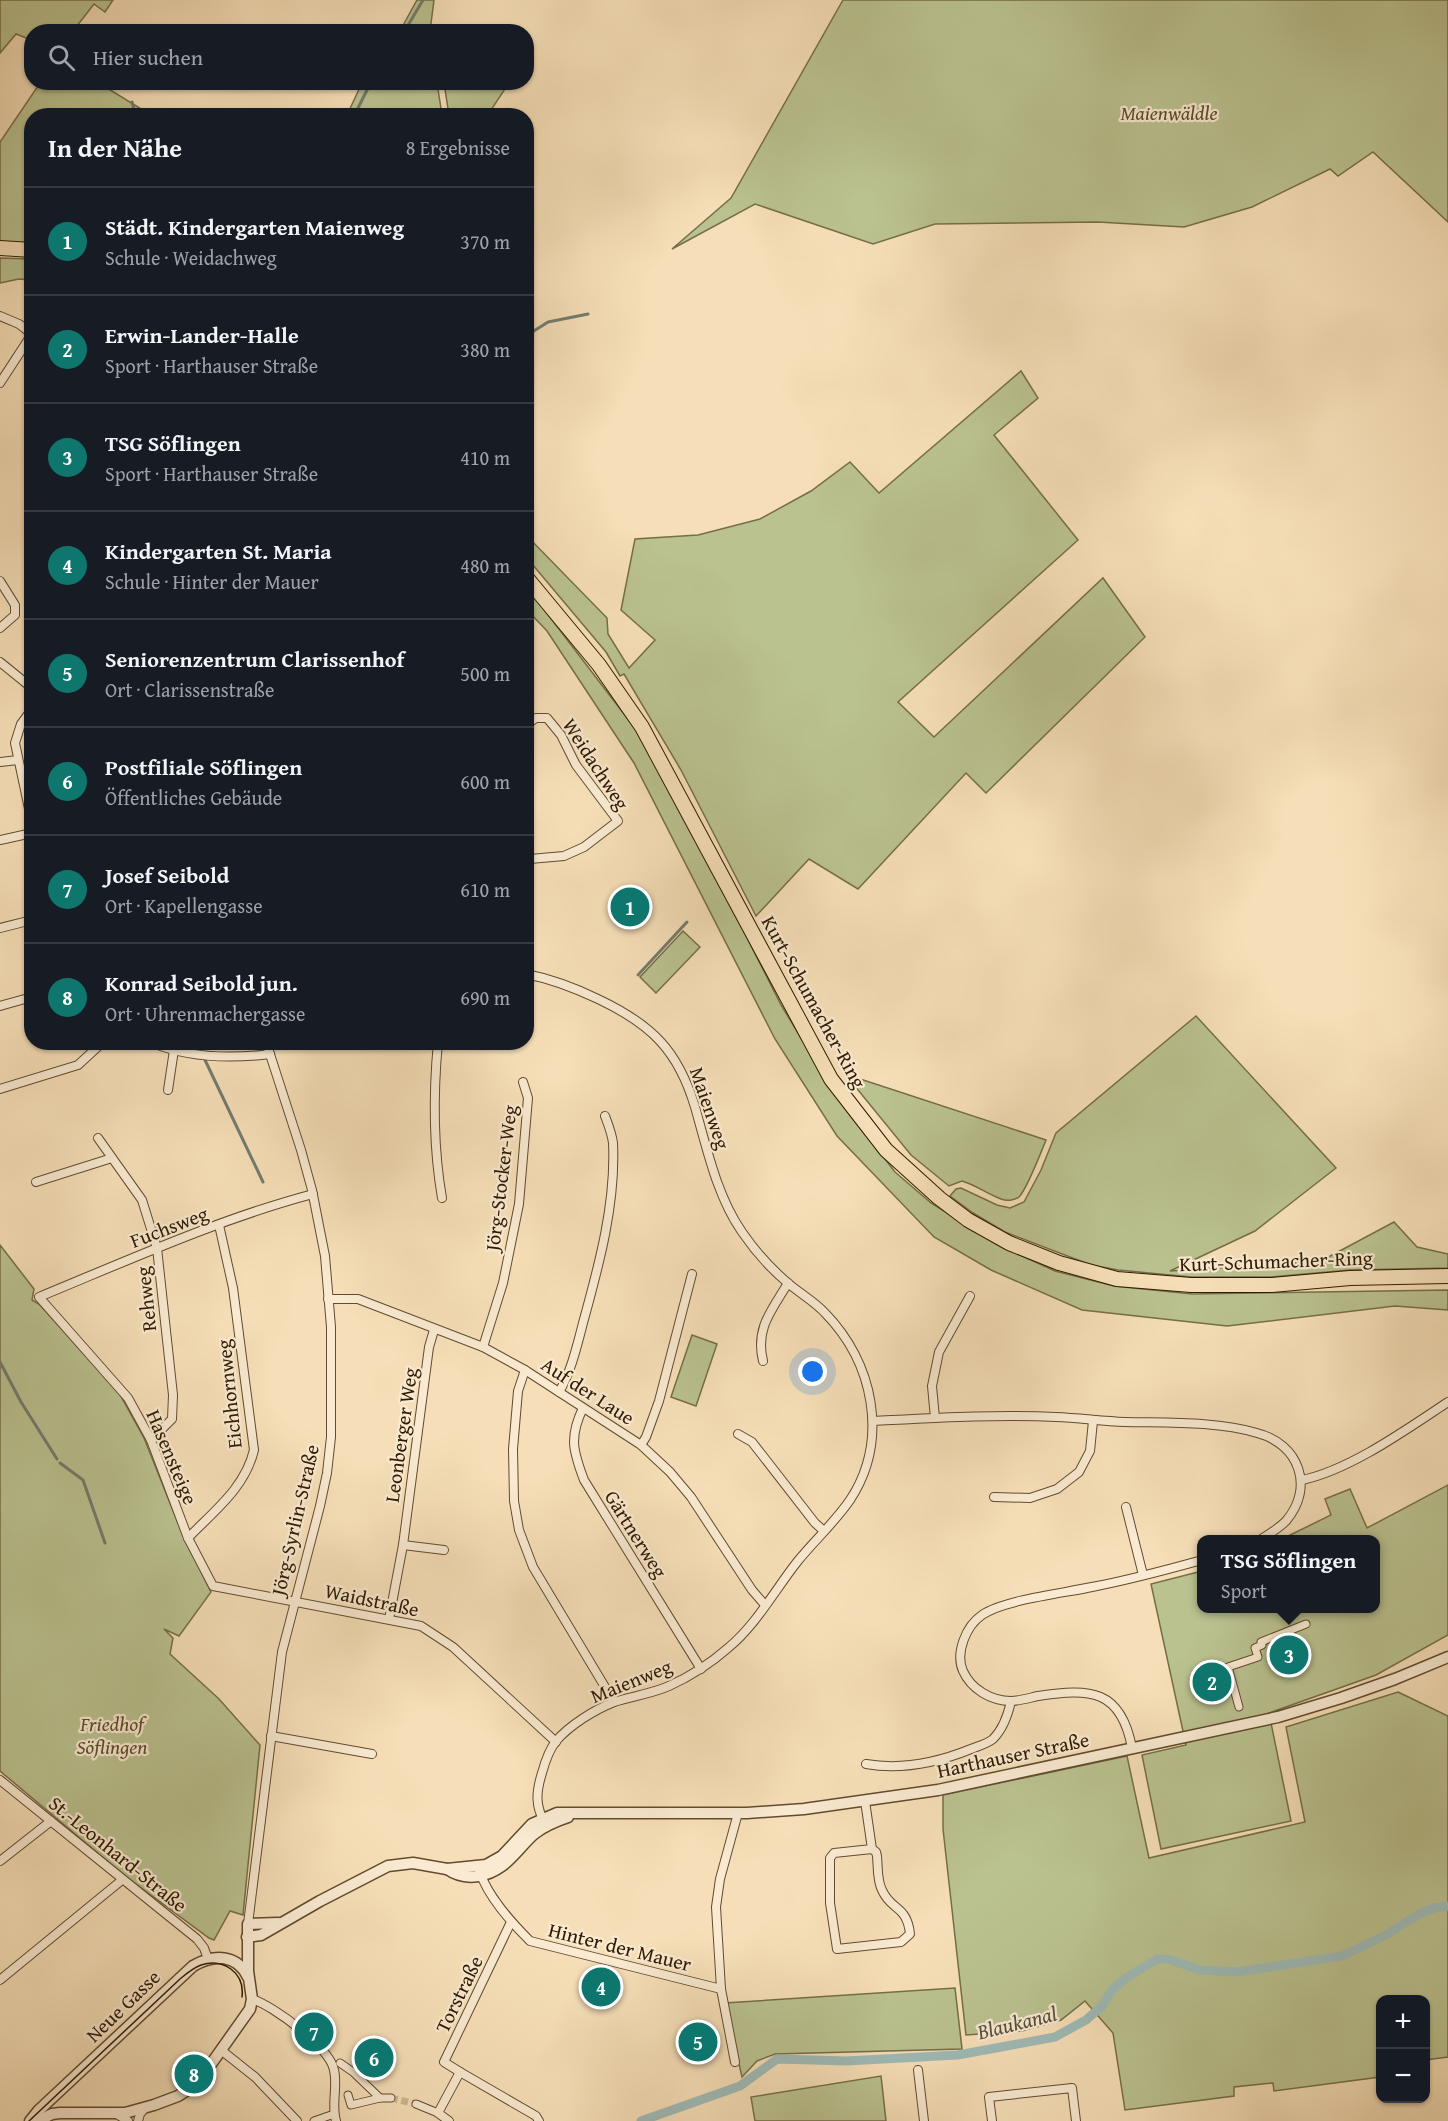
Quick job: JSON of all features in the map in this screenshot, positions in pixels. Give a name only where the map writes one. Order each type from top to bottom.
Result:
[{"type":"main road","points":[[0,248],[24,250]]},
{"type":"main road","name":"Kurt-Schumacher-Ring","points":[[534,587],[599,665],[642,727],[831,1079],[886,1150],[939,1198],[968,1220],[1009,1244],[1059,1263],[1117,1278],[1191,1285],[1272,1285],[1350,1278],[1448,1276]]},
{"type":"street","points":[[0,316],[24,328]]},
{"type":"street","points":[[0,383],[24,346]]},
{"type":"street","points":[[0,581],[15,605],[15,615],[0,628]]},
{"type":"street","points":[[0,662],[24,682]]},
{"type":"street","name":"Weidachweg","points":[[534,719],[547,718],[561,735],[576,765],[618,821],[584,847],[564,856],[534,858]]},
{"type":"street","points":[[24,722],[17,733],[15,743],[24,787]]},
{"type":"street","points":[[0,762],[18,760]]},
{"type":"street","points":[[0,840],[24,835]]},
{"type":"street","points":[[0,928],[24,922]]},
{"type":"street","name":"Maienweg","points":[[534,976],[576,989],[618,1008],[646,1026],[663,1043],[681,1068],[716,1178],[741,1231],[761,1257],[788,1283],[823,1311],[844,1334],[858,1357],[868,1386],[874,1420],[867,1460],[850,1500],[797,1563],[740,1638],[701,1669],[651,1694],[614,1702],[579,1722],[556,1742],[549,1753],[537,1786],[537,1802],[544,1822]]},
{"type":"street","points":[[0,1006],[24,999]]},
{"type":"street","points":[[0,1089],[78,1065],[94,1050]]},
{"type":"street","points":[[168,1089],[174,1050],[207,1056],[239,1058],[270,1053]]},
{"type":"street","name":"Jörg-Syrlin-Straße","points":[[252,1999],[249,1977],[248,1924],[282,1652],[321,1506],[330,1449],[331,1332],[325,1256],[313,1194],[269,1050]]},
{"type":"street","points":[[437,1050],[434,1121],[436,1165],[442,1198]]},
{"type":"street","name":"Jörg-Stocker-Weg","points":[[483,1347],[503,1283],[519,1204],[528,1098],[524,1082]]},
{"type":"street","points":[[559,1392],[565,1382],[580,1336],[599,1268],[609,1213],[613,1141],[605,1116]]},
{"type":"street","name":"Rehweg","points":[[98,1138],[142,1200],[157,1248],[173,1395],[172,1419],[151,1440]]},
{"type":"street","points":[[36,1182],[112,1158]]},
{"type":"street","name":"Fuchsweg","points":[[39,1297],[157,1248],[278,1203],[313,1194]]},
{"type":"street","name":"Eichhornweg","points":[[188,1538],[238,1487],[250,1467],[254,1450],[233,1288],[219,1225]]},
{"type":"street","points":[[641,1445],[659,1401],[692,1274]]},
{"type":"street","points":[[763,1361],[760,1338],[764,1323],[788,1283]]},
{"type":"street","points":[[935,1418],[932,1386],[939,1352],[970,1296]]},
{"type":"street","name":"Hasensteige","points":[[39,1297],[128,1398],[151,1440],[188,1538],[213,1586]]},
{"type":"street","name":"Auf der Laue","points":[[328,1299],[358,1299],[483,1347],[525,1370],[641,1445],[670,1472],[691,1497],[752,1590],[765,1605]]},
{"type":"street","name":"Leonberger Weg","points":[[389,1619],[403,1545],[429,1347],[434,1330]]},
{"type":"street","points":[[525,1370],[518,1391],[513,1449],[514,1501],[519,1530],[533,1567],[614,1702]]},
{"type":"street","points":[[1302,1480],[1342,1467],[1448,1402]]},
{"type":"street","name":"Gärtnerweg","points":[[583,1408],[573,1437],[574,1454],[584,1480],[701,1669]]},
{"type":"street","points":[[874,1420],[1056,1417],[1093,1421],[1221,1426],[1255,1432],[1270,1437],[1288,1450],[1297,1464],[1302,1480],[1294,1509],[1285,1522],[1267,1535]]},
{"type":"street","points":[[994,1497],[1030,1498],[1058,1489],[1079,1472],[1085,1463],[1090,1450],[1093,1421]]},
{"type":"street","points":[[738,1434],[752,1442],[815,1523],[824,1531]]},
{"type":"street","points":[[1126,1507],[1143,1575]]},
{"type":"street","points":[[403,1545],[444,1550]]},
{"type":"street","points":[[1132,1748],[1128,1726],[1123,1716],[1109,1701],[1101,1697],[1078,1692],[1011,1701],[979,1691],[962,1669],[960,1656],[962,1644],[975,1620],[994,1608],[1197,1561]]},
{"type":"street","name":"Waidstraße","points":[[213,1586],[421,1626],[440,1638],[556,1742]]},
{"type":"street","points":[[1239,1707],[1228,1667],[1258,1657],[1255,1648],[1262,1645],[1261,1642],[1306,1624]]},
{"type":"street","name":"Harthauser Straße","points":[[544,1822],[557,1814],[738,1813],[804,1809],[938,1790],[1278,1717],[1395,1679],[1448,1657]]},
{"type":"street","points":[[866,1764],[881,1767],[937,1761],[978,1746],[991,1740],[1001,1729],[1011,1701]]},
{"type":"street","points":[[271,1736],[372,1754]]},
{"type":"street","name":"St.-Leonhard-Straße","points":[[0,1780],[200,1942],[208,1959]]},
{"type":"street","points":[[865,1801],[872,1849],[877,1856],[881,1889],[906,1916],[910,1934],[901,1942],[837,1949],[830,1904],[830,1858],[834,1853],[872,1849]]},
{"type":"street","points":[[735,2062],[721,1989],[716,1906],[720,1879],[738,1813]]},
{"type":"street","points":[[0,1861],[51,1821]]},
{"type":"street","points":[[230,1959],[236,1956],[247,1938],[261,1935],[388,1866],[413,1863],[447,1869],[480,1871],[502,1856],[532,1824],[544,1822]]},
{"type":"street","name":"Hinter der Mauer","points":[[480,1871],[511,1922],[530,1941],[721,1989]]},
{"type":"street","points":[[0,1980],[122,1880]]},
{"type":"street","name":"Torstraße","points":[[460,2072],[444,2062],[511,1922]]},
{"type":"street","points":[[248,1924],[280,1923]]},
{"type":"street","points":[[208,1959],[221,1957],[230,1959],[249,1977]]},
{"type":"street","name":"Neue Gasse","points":[[30,2121],[180,1976],[208,1959]]},
{"type":"street","points":[[38,2121],[55,2113],[74,2112],[121,2116],[168,2100],[186,2091],[204,2074],[244,2020],[252,1999],[264,2004],[316,2043],[337,2066],[353,2072],[380,2098]]},
{"type":"street","points":[[220,2050],[255,2077],[297,2121]]},
{"type":"street","points":[[314,2121],[335,2117],[337,2066]]},
{"type":"street","points":[[918,2070],[924,2121]]},
{"type":"street","points":[[438,2113],[460,2072],[536,2116],[539,2121]]},
{"type":"street","points":[[66,2085],[60,2093],[60,2101],[65,2109],[74,2112]]},
{"type":"street","points":[[992,2121],[989,2097],[1072,2088],[1076,2121]]},
{"type":"street","points":[[348,2095],[351,2105],[380,2098],[391,2098]]},
{"type":"street","points":[[416,2104],[438,2113],[449,2121]]},
{"type":"street","points":[[138,2121],[145,2108]]},
{"type":"green space","points":[[0,0],[113,0],[105,12],[94,4],[78,24],[24,24],[24,37],[16,34],[0,53]]},
{"type":"green space","points":[[417,0],[434,0],[431,24],[404,24]]},
{"type":"green space","name":"Maienwäldle","points":[[843,0],[1448,0],[1448,222],[1373,152],[1338,176],[1330,169],[1252,207],[1184,227],[1098,222],[935,224],[873,244],[755,204],[672,249],[731,198]]},
{"type":"green space","points":[[35,90],[110,90],[140,108],[24,108],[24,244],[0,242],[0,142]]},
{"type":"green space","points":[[359,90],[438,90],[441,108],[350,108]]},
{"type":"green space","points":[[445,90],[504,90],[492,108],[448,108]]},
{"type":"green space","points":[[0,258],[24,259],[24,279],[0,283]]},
{"type":"green space","points":[[1021,371],[1038,398],[994,435],[1078,540],[898,702],[934,737],[1103,578],[1145,637],[986,793],[966,773],[858,889],[809,859],[756,916],[681,770],[624,674],[620,676],[606,652],[534,566],[534,543],[607,618],[608,634],[629,668],[655,640],[621,610],[635,539],[698,535],[760,519],[811,491],[850,462],[879,493]]},
{"type":"green space","points":[[534,596],[637,731],[730,904],[781,1005],[838,1099],[895,1172],[931,1203],[996,1244],[1055,1271],[1114,1286],[1192,1294],[1448,1290],[1448,1310],[1395,1306],[1227,1326],[1082,1310],[991,1270],[934,1237],[837,1136],[775,1039],[634,763],[547,631],[534,617]]},
{"type":"green space","points":[[683,931],[700,947],[656,993],[640,977]]},
{"type":"green space","points":[[1196,1016],[1336,1168],[1255,1231],[1170,1271],[1321,1261],[1394,1222],[1417,1247],[1448,1254],[1448,1268],[1350,1270],[1271,1277],[1191,1277],[1118,1270],[1091,1265],[1005,1232],[950,1196],[956,1189],[961,1188],[997,1205],[1010,1208],[1024,1202],[1041,1170],[1056,1133]]},
{"type":"green space","points":[[845,1074],[1046,1140],[1022,1193],[1015,1199],[1005,1200],[962,1181],[949,1186],[911,1155]]},
{"type":"green space","name":"Friedhof Söflingen","points":[[0,1245],[34,1289],[32,1300],[39,1304],[119,1393],[144,1438],[184,1538],[211,1592],[179,1636],[164,1629],[173,1638],[170,1654],[219,1699],[260,1745],[243,1915],[230,1911],[214,1940],[125,1876],[0,1771]]},
{"type":"green space","points":[[692,1335],[717,1344],[696,1406],[671,1397]]},
{"type":"green space","points":[[1448,1485],[1448,1635],[1376,1675],[1269,1713],[1291,1821],[1161,1849],[1142,1755],[1186,1745],[1151,1584],[1197,1572],[1197,1613],[1380,1613],[1380,1535],[1290,1535],[1331,1515],[1325,1499],[1350,1489],[1367,1528]]},
{"type":"green space","points":[[1398,1692],[1448,1716],[1448,2057],[1430,2059],[1430,1995],[1376,1995],[1376,2078],[1274,2091],[1273,2083],[1234,2087],[1234,2096],[1125,2110],[1113,2033],[1085,2001],[1061,2020],[1022,2031],[966,2035],[943,1829],[943,1795],[1127,1756],[1149,1858],[1305,1822],[1286,1727]]},
{"type":"green space","points":[[955,1988],[962,2049],[775,2054],[757,2061],[742,2077],[725,2003]]},
{"type":"green space","points":[[881,2076],[886,2121],[755,2121],[751,2097]]},
{"type":"waterway","points":[[409,24],[423,0]]},
{"type":"waterway","points":[[358,108],[367,90]]},
{"type":"waterway","points":[[132,102],[134,108]]},
{"type":"waterway","points":[[534,331],[548,322],[588,314]]},
{"type":"waterway","points":[[638,975],[687,922]]},
{"type":"waterway","points":[[205,1060],[263,1182]]},
{"type":"waterway","points":[[0,1362],[21,1402],[57,1459]]},
{"type":"waterway","points":[[60,1463],[83,1480],[105,1543]]},
{"type":"waterway","name":"Blaukanal","points":[[641,2121],[740,2086],[777,2059],[846,2061],[958,2055],[1055,2037],[1086,2020],[1102,2006],[1112,1990],[1126,1978],[1157,1959],[1169,1959],[1199,1970],[1237,1972],[1342,1956],[1384,1936],[1419,1914],[1448,1906]]},
{"type":"tunnel","points":[[391,2098],[416,2104]]},
{"type":"tram line","points":[[29,2121],[180,1979],[195,1968],[209,1963],[224,1965],[231,1969],[240,1980],[242,1997]]},
{"type":"place","name":"Städt. Kindergarten Maienweg","points":[[630,907]]},
{"type":"place","name":"TSG Söflingen","points":[[1289,1655]]},
{"type":"place","name":"Erwin-Lander-Halle","points":[[1212,1682]]},
{"type":"place","name":"Kindergarten St. Maria","points":[[601,1987]]},
{"type":"place","name":"Josef Seibold","points":[[314,2032]]},
{"type":"place","name":"Seniorenzentrum Clarissenhof","points":[[698,2042]]},
{"type":"place","name":"Postfiliale Söflingen","points":[[374,2058]]},
{"type":"place","name":"Konrad Seibold jun.","points":[[194,2074]]}]
